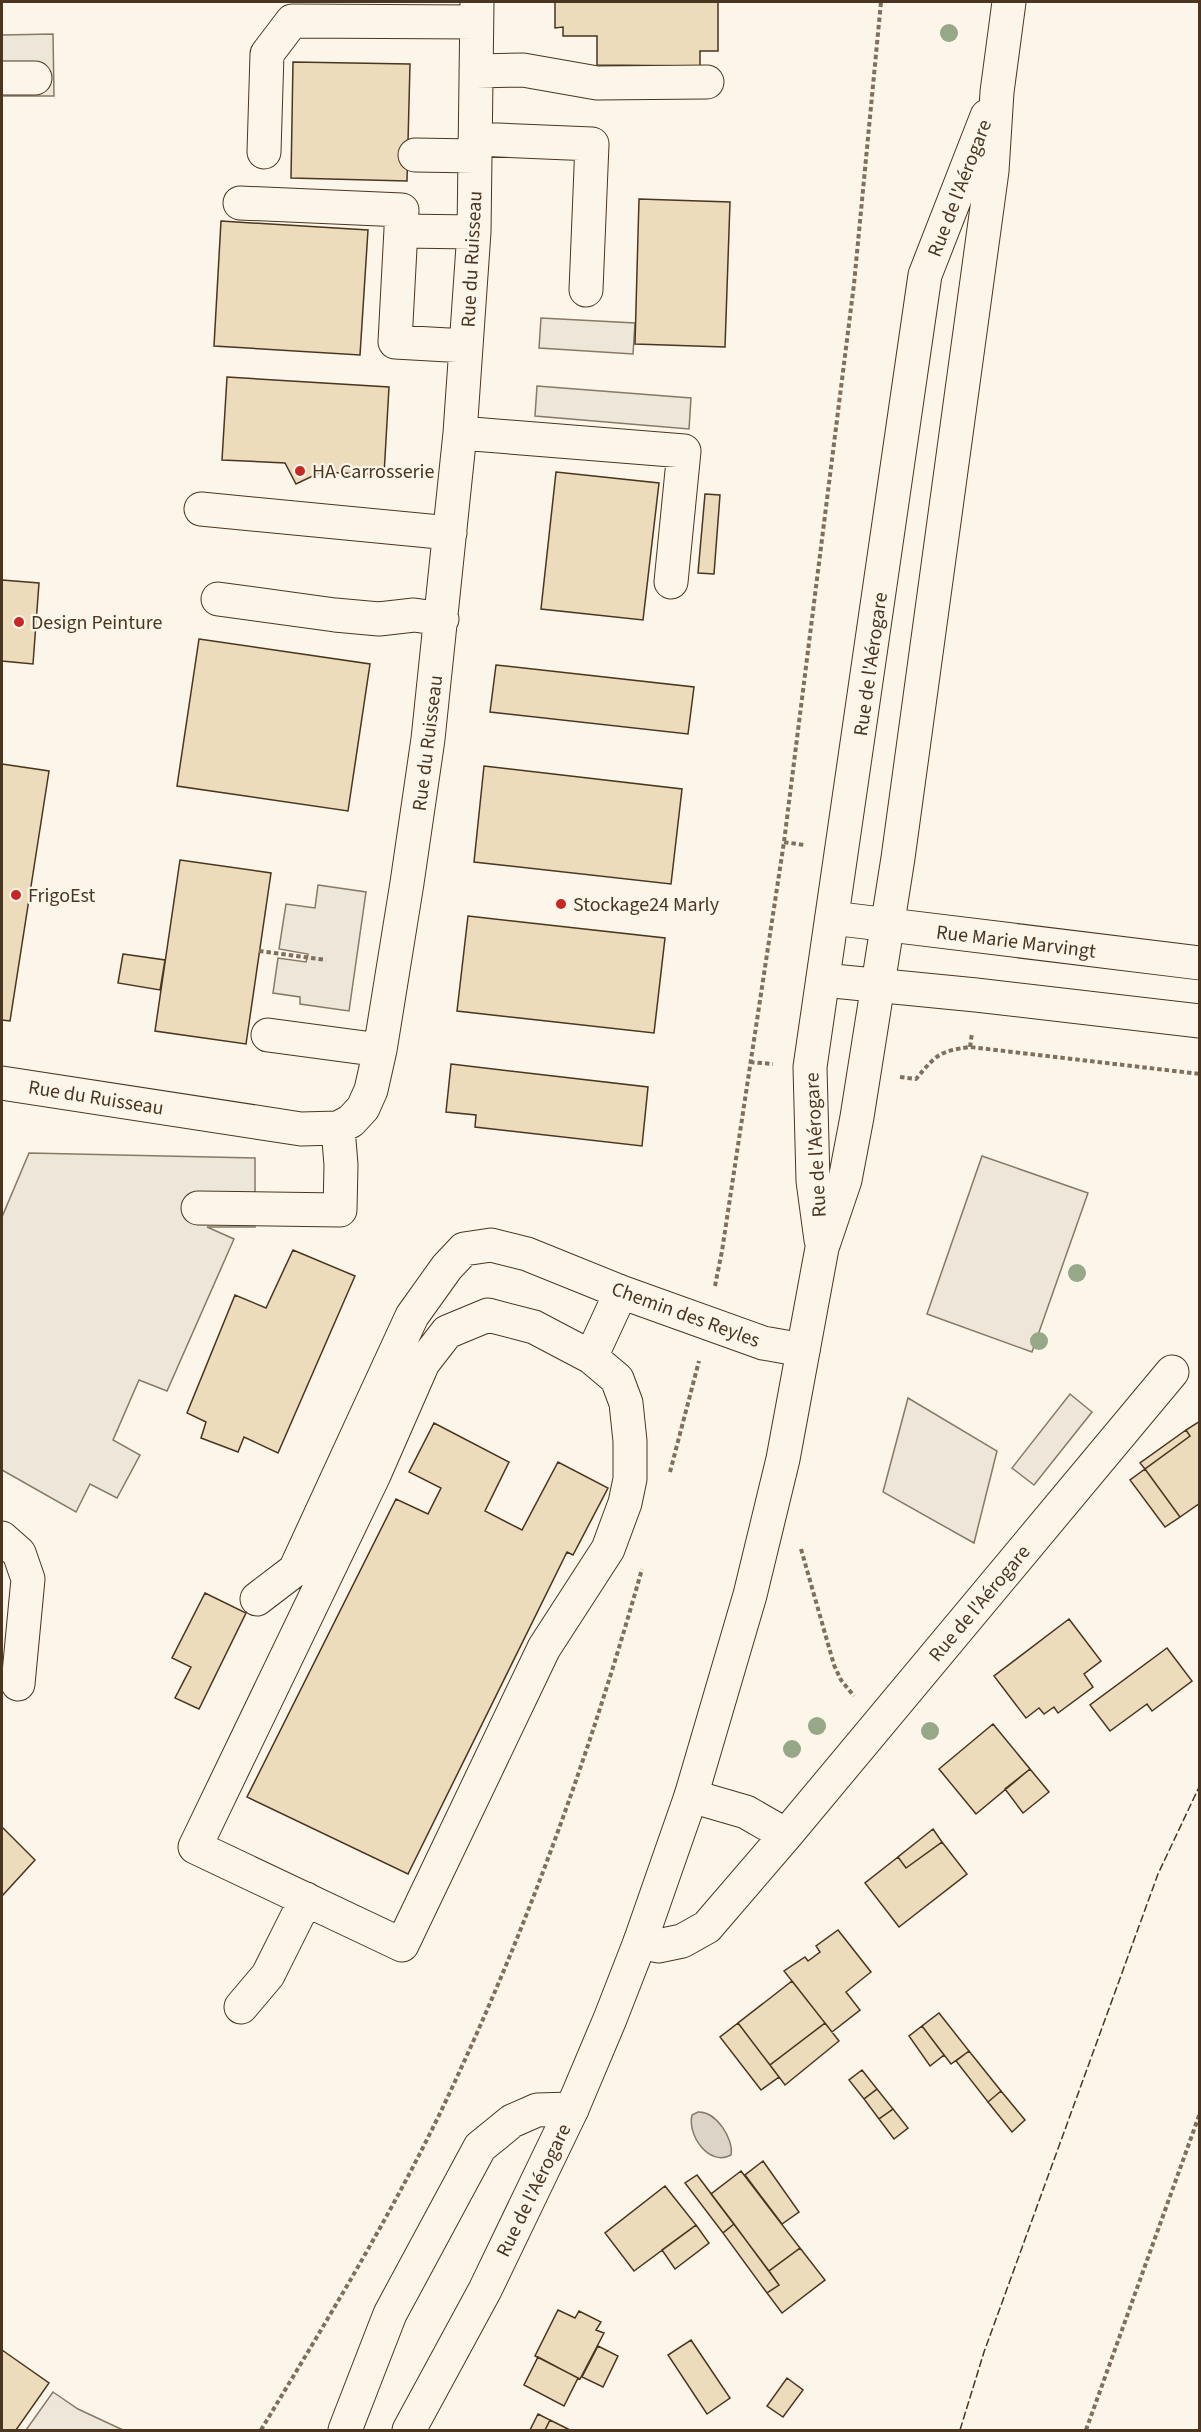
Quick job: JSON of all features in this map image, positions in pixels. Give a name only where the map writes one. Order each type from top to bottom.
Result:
[{"type":"main road","name":"Rue de l'Aérogare","points":[[409,2430],[485,2290],[572,2109],[640,1942],[691,1796],[726,1682],[766,1530],[783,1459],[822,1248],[845,1180],[878,986],[992,171],[996,92],[1009,2]]},
{"type":"main road","name":"Rue du Ruisseau","points":[[2,1083],[301,1129],[338,1128],[351,1121],[363,1108],[371,1090],[380,1050],[417,821],[442,619],[460,433],[474,232],[476,12]]},
{"type":"main road","points":[[264,152],[267,54],[292,21],[476,12]]},
{"type":"main road","points":[[476,71],[524,70],[597,83],[707,81]]},
{"type":"main road","points":[[2,78],[35,78]]},
{"type":"main road","name":"Rue de l'Aérogare","points":[[822,1248],[813,1181],[810,1067],[925,275],[996,92]]},
{"type":"main road","points":[[415,155],[475,148],[592,144],[586,290]]},
{"type":"main road","points":[[240,203],[402,210],[396,342],[466,346]]},
{"type":"main road","points":[[401,231],[474,232]]},
{"type":"main road","points":[[460,433],[684,451],[671,582]]},
{"type":"main road","points":[[201,509],[450,533]]},
{"type":"main road","points":[[218,599],[379,619],[414,615],[442,619]]},
{"type":"main road","name":"Rue Marie Marvingt","points":[[832,918],[1200,963]]},
{"type":"main road","points":[[823,980],[1200,1021]]},
{"type":"main road","points":[[268,1035],[380,1050]]},
{"type":"main road","points":[[198,1208],[340,1210],[338,1128]]},
{"type":"main road","name":"Chemin des Reyles","points":[[257,1599],[296,1570],[412,1316],[447,1266],[464,1249],[491,1245],[527,1254],[621,1292],[763,1343],[803,1350]]},
{"type":"main road","points":[[591,1357],[621,1292]]},
{"type":"main road","points":[[488,1315],[534,1327],[591,1357],[617,1379],[626,1403],[630,1469],[625,1503],[609,1549],[544,1648],[402,1945],[195,1847],[374,1475],[423,1363],[447,1332],[488,1315]]},
{"type":"main road","name":"Rue de l'Aérogare","points":[[640,1942],[658,1946],[682,1941],[707,1927],[1172,1372]]},
{"type":"main road","points":[[2,1538],[19,1553],[28,1579],[18,1684]]},
{"type":"main road","points":[[691,1796],[746,1812],[786,1835]]},
{"type":"main road","points":[[242,2007],[268,1975],[306,1899]]},
{"type":"main road","points":[[345,2430],[390,2314],[480,2147],[512,2121],[537,2110],[572,2109]]},
{"type":"path","points":[[667,1482],[693,1390],[722,1251],[784,842],[854,284],[881,2]]},
{"type":"path","points":[[260,951],[326,960]]},
{"type":"path","points":[[864,1074],[916,1078],[933,1058],[946,1050],[970,1047],[1200,1074]]},
{"type":"path","points":[[766,1530],[795,1539],[801,1549],[834,1665],[841,1680],[851,1693],[882,1720]]},
{"type":"path","points":[[261,2430],[373,2241],[456,2079],[528,1913],[575,1786],[618,1655],[644,1563]]},
{"type":"path","points":[[1086,2430],[1200,2113]]},
{"type":"shaded area","points":[[53,34],[54,96],[2,96],[2,35]]},
{"type":"shaded area","points":[[541,318],[635,323],[633,354],[539,348]]},
{"type":"shaded area","points":[[537,386],[691,398],[689,429],[535,416]]},
{"type":"shaded area","points":[[318,885],[366,892],[349,1011],[300,1004],[300,997],[273,993],[278,958],[306,962],[308,954],[279,949],[286,904],[315,908]]},
{"type":"shaded area","points":[[29,1153],[255,1158],[255,1227],[207,1227],[234,1239],[167,1391],[139,1380],[113,1440],[140,1455],[117,1498],[90,1484],[76,1512],[2,1470],[2,1217]]},
{"type":"shaded area","points":[[982,1156],[1088,1193],[1032,1352],[927,1314]]},
{"type":"shaded area","points":[[1070,1394],[1092,1412],[1034,1485],[1012,1468]]},
{"type":"shaded area","points":[[908,1398],[997,1451],[974,1543],[883,1492]]},
{"type":"shaded area","points":[[698,2112],[711,2116],[722,2127],[730,2141],[731,2155],[723,2158],[715,2157],[701,2147],[696,2140],[691,2123],[692,2115]]},
{"type":"shaded area","points":[[53,2392],[78,2409],[123,2430],[26,2430]]},
{"type":"building","points":[[555,2],[718,2],[718,51],[700,51],[700,66],[597,65],[597,36],[563,36],[563,27],[555,28]]},
{"type":"building","points":[[293,62],[410,64],[407,181],[291,178]]},
{"type":"building","points":[[639,199],[730,202],[725,347],[635,344]]},
{"type":"building","points":[[221,221],[368,230],[360,355],[214,346]]},
{"type":"building","points":[[227,377],[389,387],[384,475],[321,472],[296,484],[285,463],[222,460]]},
{"type":"building","points":[[556,472],[659,483],[643,620],[541,609]]},
{"type":"building","points":[[705,494],[720,495],[714,574],[698,573]]},
{"type":"building","name":"Design Peinture","points":[[2,580],[39,583],[33,664],[2,661]]},
{"type":"building","points":[[199,639],[370,664],[348,811],[177,786]]},
{"type":"building","points":[[496,665],[694,687],[688,734],[490,712]]},
{"type":"building","name":"FrigoEst","points":[[2,764],[49,771],[10,1021],[2,1020]]},
{"type":"building","points":[[484,766],[682,789],[671,884],[474,862]]},
{"type":"building","points":[[180,860],[271,873],[246,1044],[155,1031]]},
{"type":"building","points":[[468,916],[665,938],[654,1033],[457,1011]]},
{"type":"building","points":[[123,954],[165,960],[160,990],[118,983]]},
{"type":"building","points":[[451,1064],[648,1087],[642,1146],[475,1127],[476,1115],[446,1112]]},
{"type":"building","points":[[293,1250],[355,1276],[278,1453],[244,1437],[238,1452],[201,1438],[206,1422],[187,1413],[235,1295],[266,1308]]},
{"type":"building","points":[[1200,1421],[1200,1503],[1180,1517],[1145,1469],[1190,1436],[1186,1430]]},
{"type":"building","points":[[434,1423],[509,1462],[485,1511],[522,1530],[558,1462],[608,1488],[573,1555],[567,1552],[408,1874],[247,1797],[396,1499],[428,1514],[441,1488],[409,1472]]},
{"type":"building","points":[[1186,1430],[1190,1436],[1145,1469],[1140,1463]]},
{"type":"building","points":[[1145,1469],[1180,1517],[1165,1527],[1130,1480]]},
{"type":"building","points":[[205,1593],[246,1613],[199,1709],[175,1698],[191,1667],[172,1658]]},
{"type":"building","points":[[1069,1619],[1101,1661],[1084,1674],[1093,1687],[1058,1713],[1054,1707],[1044,1714],[1039,1708],[1026,1718],[994,1676]]},
{"type":"building","points":[[1167,1648],[1192,1681],[1152,1711],[1147,1704],[1110,1731],[1090,1705]]},
{"type":"building","points":[[993,1724],[1030,1769],[976,1814],[939,1769]]},
{"type":"building","points":[[1030,1769],[1049,1792],[1023,1813],[1005,1789]]},
{"type":"building","points":[[2,1827],[35,1860],[2,1896]]},
{"type":"building","points":[[933,1829],[942,1842],[906,1868],[898,1857]]},
{"type":"building","points":[[942,1842],[967,1874],[899,1927],[865,1883],[898,1857],[906,1868]]},
{"type":"building","points":[[838,1930],[871,1972],[846,1992],[860,2010],[832,2032],[784,1971],[805,1957],[808,1961],[820,1952],[816,1946]]},
{"type":"building","points":[[792,1981],[825,2023],[770,2065],[738,2023]]},
{"type":"building","points":[[939,2013],[969,2051],[951,2064],[922,2026]]},
{"type":"building","points":[[738,2023],[779,2077],[761,2090],[720,2037]]},
{"type":"building","points":[[825,2023],[839,2041],[785,2085],[770,2065]]},
{"type":"building","points":[[922,2026],[944,2055],[930,2066],[909,2036]]},
{"type":"building","points":[[969,2051],[1001,2091],[988,2102],[956,2061]]},
{"type":"building","points":[[862,2070],[877,2089],[864,2099],[849,2080]]},
{"type":"building","points":[[877,2089],[893,2109],[879,2119],[864,2099]]},
{"type":"building","points":[[1001,2091],[1025,2120],[1012,2132],[988,2102]]},
{"type":"building","points":[[893,2109],[908,2128],[894,2139],[879,2119]]},
{"type":"building","points":[[763,2161],[799,2212],[782,2224],[745,2175]]},
{"type":"building","points":[[741,2171],[800,2248],[769,2271],[711,2194]]},
{"type":"building","points":[[697,2175],[734,2224],[723,2233],[685,2183]]},
{"type":"building","points":[[665,2186],[696,2225],[634,2271],[605,2233]]},
{"type":"building","points":[[734,2224],[779,2285],[767,2293],[723,2233]]},
{"type":"building","points":[[696,2225],[709,2243],[675,2269],[662,2250]]},
{"type":"building","points":[[800,2248],[825,2280],[782,2313],[767,2293],[779,2285],[769,2271]]},
{"type":"building","points":[[558,2310],[575,2318],[579,2311],[601,2322],[596,2330],[604,2333],[580,2379],[535,2356]]},
{"type":"building","points":[[691,2340],[730,2398],[707,2414],[668,2355]]},
{"type":"building","points":[[598,2346],[618,2356],[603,2387],[582,2377]]},
{"type":"building","points":[[2,2350],[49,2383],[16,2430],[2,2430]]},
{"type":"building","points":[[538,2357],[578,2378],[564,2406],[524,2385]]},
{"type":"building","points":[[787,2378],[803,2390],[783,2417],[767,2406]]},
{"type":"building","points":[[538,2414],[550,2420],[545,2430],[530,2430]]},
{"type":"building","points":[[550,2420],[570,2430],[545,2430]]},
{"type":"fence","points":[[960,2430],[984,2352],[1158,1874],[1200,1785]]},
{"type":"place","name":"HA Carrosserie","points":[[300,471]]},
{"type":"place","name":"Design Peinture","points":[[19,622]]},
{"type":"place","name":"FrigoEst","points":[[16,895]]},
{"type":"place","name":"Stockage24 Marly","points":[[561,904]]}]
